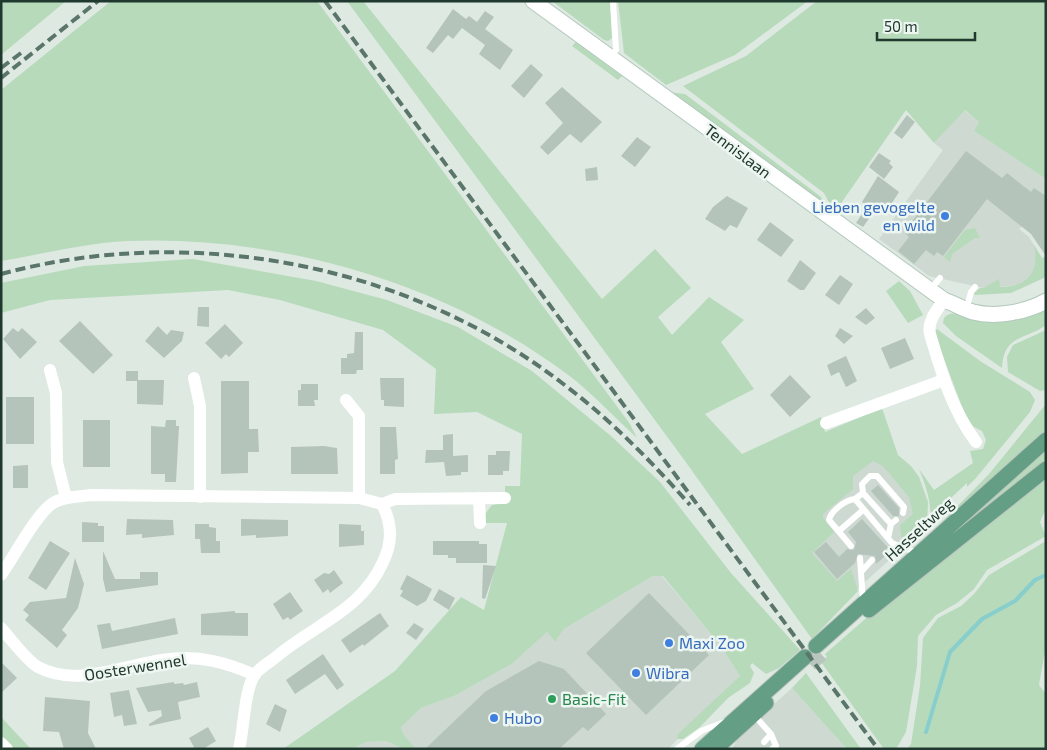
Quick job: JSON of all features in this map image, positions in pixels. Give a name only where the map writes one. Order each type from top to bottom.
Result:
[{"type":"main road","name":"Hasseltweg","points":[[1046,440],[863,603],[819,649],[1046,469]]},
{"type":"main road","points":[[702,749],[735,718],[807,660],[721,746]]},
{"type":"street","name":"Tennislaan","points":[[533,1],[929,291],[944,300],[972,312],[1004,313],[1021,311],[1046,301]]},
{"type":"street","name":"Tennislaan","points":[[964,307],[1019,302],[1046,289]]},
{"type":"street","points":[[944,300],[928,327],[944,380],[964,426],[976,442]]},
{"type":"street","points":[[50,370],[56,393],[57,462],[66,498]]},
{"type":"street","points":[[194,378],[200,406],[200,497]]},
{"type":"street","points":[[826,423],[944,380]]},
{"type":"street","points":[[346,400],[359,416],[360,498]]},
{"type":"street","points":[[1,576],[44,511],[54,503],[66,498],[91,495],[360,498],[382,504],[395,499],[505,498]]},
{"type":"street","points":[[479,498],[480,523]]},
{"type":"street","points":[[240,749],[244,709],[255,675],[282,652],[350,606],[365,592],[378,573],[387,554],[391,535],[389,518],[382,504]]},
{"type":"street","name":"Oosterwennel","points":[[1,628],[37,667],[62,676],[87,676],[140,663],[171,658],[204,658],[235,666],[255,675]]},
{"type":"street","points":[[1,743],[7,749]]},
{"type":"lane","points":[[609,58],[616,50],[613,1]]},
{"type":"lane","points":[[929,291],[940,278]]},
{"type":"lane","points":[[964,307],[975,287]]},
{"type":"lane","points":[[886,540],[893,522],[863,493],[862,484],[870,476],[877,476],[904,507],[903,513]]},
{"type":"lane","points":[[851,546],[849,538],[839,532],[830,520],[830,515],[849,500],[855,499],[863,493]]},
{"type":"lane","points":[[855,499],[864,510],[868,521],[886,540],[918,554]]},
{"type":"lane","points":[[839,532],[864,510]]},
{"type":"lane","points":[[860,558],[863,603]]},
{"type":"lane","points":[[861,572],[872,560]]},
{"type":"lane","points":[[754,715],[771,734],[775,748]]},
{"type":"lane","points":[[677,749],[701,731],[735,718]]},
{"type":"lane","points":[[764,742],[771,734]]},
{"type":"shaded area","points":[[964,110],[979,122],[974,131],[1046,179],[1046,209],[1019,229],[1029,237],[1042,259],[1029,280],[1020,285],[984,288],[929,276],[879,239],[943,150],[934,143]]},
{"type":"shaded area","points":[[877,451],[919,506],[927,526],[845,600],[788,531]]},
{"type":"shaded area","points":[[653,576],[662,576],[720,645],[740,676],[668,749],[416,749],[404,735],[401,726],[421,708],[454,696],[512,664],[547,632],[555,642],[564,629]]},
{"type":"shaded area","points":[[792,688],[847,749],[732,749],[739,736]]},
{"type":"shaded area","points":[[386,741],[404,749],[352,749],[366,742]]},
{"type":"green space","points":[[1,1],[66,1],[1,55]]},
{"type":"green space","points":[[111,1],[317,1],[630,424],[637,438],[576,381],[519,342],[468,314],[415,290],[359,271],[302,256],[244,246],[186,241],[112,242],[1,261],[1,90]]},
{"type":"green space","points":[[347,1],[363,1],[602,299],[655,249],[691,288],[658,317],[672,335],[709,297],[744,320],[721,342],[754,389],[705,414],[742,454],[821,417],[825,432],[882,408],[898,455],[911,466],[919,477],[928,502],[927,527],[910,543],[902,541],[900,525],[913,514],[909,497],[883,466],[873,461],[853,476],[853,489],[823,514],[823,517],[834,532],[812,553],[837,581],[851,569],[858,591],[812,639],[685,461]]},
{"type":"green space","points":[[552,1],[610,1],[612,38],[608,41],[604,40]]},
{"type":"green space","points":[[618,1],[808,1],[735,55],[666,85],[624,53]]},
{"type":"green space","points":[[817,1],[1046,1],[1046,179],[974,131],[979,122],[965,110],[934,143],[906,110],[837,209],[831,206],[824,193],[683,86],[746,56]]},
{"type":"green space","points":[[576,42],[622,76],[618,80],[572,46]]},
{"type":"green space","points":[[668,92],[685,94],[821,197],[830,211]]},
{"type":"green space","points":[[975,228],[980,238],[975,238],[952,254],[950,262],[944,257],[965,230]]},
{"type":"green space","points":[[1034,245],[1042,258],[1046,256],[1046,277],[1011,293],[975,295],[974,293],[980,288],[984,288],[999,279],[1000,287],[1024,281],[1033,271],[1035,263]]},
{"type":"green space","points":[[193,259],[316,281],[387,300],[458,327],[532,371],[611,436],[660,482],[731,573],[800,650],[779,668],[766,674],[752,663],[750,666],[754,673],[750,683],[728,698],[699,728],[683,739],[677,739],[678,734],[740,676],[720,645],[663,576],[653,576],[564,629],[555,642],[547,632],[512,664],[454,696],[421,708],[401,727],[404,735],[416,749],[404,749],[386,741],[366,742],[352,749],[283,749],[395,671],[461,597],[484,610],[507,523],[485,523],[485,514],[492,505],[505,503],[505,486],[520,486],[522,434],[477,412],[434,414],[436,369],[383,330],[280,300],[228,290],[50,300],[1,313],[1,283],[84,266]]},
{"type":"green space","points":[[899,281],[910,291],[923,315],[908,323],[886,291]]},
{"type":"green space","points":[[1046,306],[1046,325],[1011,344],[1004,357],[1002,368],[956,336],[943,323],[944,318],[951,314],[972,318],[1000,315]]},
{"type":"green space","points":[[937,329],[980,361],[1030,392],[1035,400],[1030,412],[976,478],[967,487],[967,483],[952,497],[952,502],[930,524],[928,496],[919,469],[934,490],[973,463],[970,451],[983,449],[986,440],[982,431],[974,427],[967,420],[934,332]]},
{"type":"green space","points":[[1046,330],[1046,390],[1040,391],[1008,372],[1007,357],[1013,345]]},
{"type":"green space","points":[[1046,404],[1046,431],[941,525],[989,474]]},
{"type":"green space","points":[[1046,446],[1046,461],[897,583]]},
{"type":"green space","points":[[1046,477],[1046,509],[1040,522],[1046,536],[987,570],[974,589],[957,603],[936,615],[918,636],[917,666],[906,732],[896,749],[884,749],[821,662],[827,657],[825,654],[879,607]]},
{"type":"green space","points":[[1046,541],[1046,645],[1039,685],[1046,694],[1046,749],[907,749],[911,744],[920,686],[923,638],[938,618],[961,606],[974,594],[989,575]]},
{"type":"green space","points":[[806,673],[861,749],[847,749],[792,688]]},
{"type":"green space","points":[[1,717],[31,749],[12,749],[1,738]]},
{"type":"building","points":[[453,9],[466,19],[469,16],[477,22],[485,11],[494,17],[485,29],[513,50],[500,70],[479,54],[485,45],[462,28],[453,39],[448,35],[433,53],[426,48]]},
{"type":"building","points":[[531,64],[543,75],[524,98],[511,86]]},
{"type":"building","points":[[562,87],[602,122],[581,143],[570,134],[548,155],[540,147],[563,123],[545,103]]},
{"type":"building","points":[[907,115],[915,122],[902,139],[894,133]]},
{"type":"building","points":[[637,137],[651,147],[635,167],[621,156]]},
{"type":"building","name":"Lieben gevogelte en wild","points":[[966,151],[1002,178],[1007,173],[1031,192],[1034,188],[1046,196],[1046,256],[1031,234],[987,199],[943,256],[937,252],[934,256],[926,250],[914,264],[898,251],[909,237],[904,232]]},
{"type":"building","points":[[879,153],[891,161],[889,163],[893,167],[884,179],[869,167]]},
{"type":"building","points":[[597,167],[598,180],[586,181],[585,169]]},
{"type":"building","points":[[878,176],[899,192],[885,214],[876,209],[863,227],[856,223],[867,206],[862,202]]},
{"type":"building","points":[[727,196],[748,208],[737,228],[730,225],[725,231],[705,219],[713,207]]},
{"type":"building","points":[[770,222],[794,240],[781,257],[757,240]]},
{"type":"building","points":[[800,260],[816,273],[804,290],[800,290],[787,281]]},
{"type":"building","points":[[840,275],[853,284],[839,305],[825,295]]},
{"type":"building","points":[[198,307],[209,307],[209,327],[197,326]]},
{"type":"building","points":[[866,308],[875,318],[866,325],[855,317]]},
{"type":"building","points":[[80,321],[113,355],[93,374],[59,341]]},
{"type":"building","points":[[225,324],[243,343],[229,357],[226,354],[221,359],[205,343]]},
{"type":"building","points":[[158,326],[167,335],[171,330],[184,332],[182,341],[164,358],[145,341]]},
{"type":"building","points":[[13,328],[18,332],[22,328],[37,342],[20,359],[3,339]]},
{"type":"building","points":[[840,328],[853,336],[844,344],[835,336]]},
{"type":"building","points":[[355,332],[363,332],[363,370],[357,370],[356,374],[341,374],[341,358],[347,358],[347,354],[354,353]]},
{"type":"building","points":[[905,338],[914,359],[890,369],[881,348]]},
{"type":"building","points":[[846,356],[857,381],[846,387],[839,372],[831,376],[827,365]]},
{"type":"building","points":[[126,371],[138,371],[138,380],[164,380],[163,405],[137,404],[137,381],[126,381]]},
{"type":"building","points":[[790,375],[811,397],[790,417],[770,395]]},
{"type":"building","points":[[380,378],[404,378],[404,407],[384,406],[384,400],[381,400]]},
{"type":"building","points":[[221,381],[249,381],[249,429],[258,429],[259,452],[248,452],[248,473],[221,474]]},
{"type":"building","points":[[301,384],[318,384],[318,400],[314,400],[315,406],[298,406],[298,390],[301,390]]},
{"type":"building","points":[[6,397],[34,397],[34,444],[6,444]]},
{"type":"building","points":[[83,420],[110,420],[110,467],[83,467]]},
{"type":"building","points":[[166,420],[176,420],[176,426],[179,426],[176,482],[165,482],[165,474],[151,474],[151,426],[165,427]]},
{"type":"building","points":[[380,427],[396,427],[398,459],[395,460],[395,474],[380,474]]},
{"type":"building","points":[[453,434],[453,456],[468,455],[468,472],[461,472],[461,475],[446,476],[444,462],[425,463],[426,450],[443,450],[443,435]]},
{"type":"building","points":[[324,446],[337,448],[338,474],[291,474],[291,447]]},
{"type":"building","points":[[496,451],[510,451],[509,471],[503,471],[503,475],[488,475],[488,455],[496,455]]},
{"type":"building","points":[[28,465],[28,488],[13,488],[13,466]]},
{"type":"building","points":[[878,485],[899,508],[899,516],[893,516],[871,491]]},
{"type":"building","points":[[127,519],[173,520],[174,535],[142,538],[142,534],[126,535]]},
{"type":"building","points":[[241,519],[288,520],[288,536],[256,538],[256,535],[241,536]]},
{"type":"building","points":[[862,519],[891,551],[876,564],[875,556],[858,554],[855,563],[837,579],[814,552],[826,542],[839,557],[847,549],[854,550],[856,542],[848,532]]},
{"type":"building","points":[[82,522],[98,523],[98,526],[104,526],[104,542],[82,542]]},
{"type":"building","points":[[195,524],[209,524],[209,527],[216,528],[216,541],[220,541],[220,553],[201,553],[200,539],[195,539]]},
{"type":"building","points":[[339,524],[361,525],[361,531],[364,531],[364,545],[339,547]]},
{"type":"building","points":[[50,541],[70,553],[46,590],[28,578]]},
{"type":"building","points":[[433,541],[479,541],[479,544],[487,544],[487,563],[456,563],[456,558],[448,558],[448,555],[433,555]]},
{"type":"building","points":[[103,551],[115,579],[140,579],[140,572],[158,572],[158,585],[106,592],[103,579]]},
{"type":"building","points":[[75,558],[84,584],[78,608],[62,630],[67,635],[57,648],[25,620],[29,615],[23,610],[30,602],[66,598]]},
{"type":"building","points":[[483,565],[496,566],[485,599],[482,598]]},
{"type":"building","points":[[334,570],[343,583],[330,593],[328,589],[323,593],[314,580],[324,573],[329,574]]},
{"type":"building","points":[[407,575],[432,589],[426,601],[417,606],[400,596],[403,591],[400,589]]},
{"type":"building","points":[[439,589],[455,598],[449,610],[433,600]]},
{"type":"building","points":[[290,592],[303,611],[290,620],[288,617],[283,620],[273,604]]},
{"type":"building","points":[[649,593],[709,655],[646,715],[586,653]]},
{"type":"building","points":[[235,611],[235,613],[248,613],[248,636],[201,635],[201,614]]},
{"type":"building","points":[[380,613],[389,626],[364,646],[363,644],[350,653],[341,640]]},
{"type":"building","points":[[175,618],[178,634],[102,649],[97,625],[110,623],[112,631]]},
{"type":"building","points":[[414,623],[424,629],[416,640],[406,633]]},
{"type":"building","points":[[323,654],[344,685],[337,690],[325,674],[295,694],[286,680]]},
{"type":"building","points":[[539,661],[564,669],[606,714],[588,731],[583,727],[559,749],[425,749],[486,691]]},
{"type":"building","points":[[1,662],[17,678],[1,693]]},
{"type":"building","points":[[174,682],[174,684],[183,683],[184,685],[197,682],[200,697],[178,702],[181,719],[149,726],[149,724],[162,716],[161,710],[148,712],[136,688]]},
{"type":"building","points":[[129,690],[137,724],[124,726],[122,715],[114,717],[110,693]]},
{"type":"building","points":[[45,697],[90,701],[88,733],[96,749],[64,749],[59,732],[43,731]]},
{"type":"building","points":[[275,704],[287,710],[280,732],[266,724]]},
{"type":"building","points":[[208,727],[216,741],[203,749],[195,749],[189,738]]},
{"type":"waterway","points":[[926,732],[950,652],[982,619],[1015,601],[1035,580],[1046,575]]},
{"type":"tunnel","points":[[810,664],[822,653]]},
{"type":"railway","points":[[1,78],[98,1]]},
{"type":"railway","points":[[325,1],[878,749]]},
{"type":"railway","points":[[1,68],[25,50]]},
{"type":"railway","points":[[1,274],[73,259],[146,253],[220,254],[294,264],[366,282],[435,308],[501,342],[562,383],[597,411],[629,441],[690,505]]},
{"type":"place","name":"Lieben gevogelte en wild","points":[[945,216]]},
{"type":"place","name":"Maxi Zoo","points":[[669,643]]},
{"type":"place","name":"Wibra","points":[[636,673]]},
{"type":"place","name":"Basic-Fit","points":[[552,699]]},
{"type":"place","name":"Hubo","points":[[494,718]]}]
